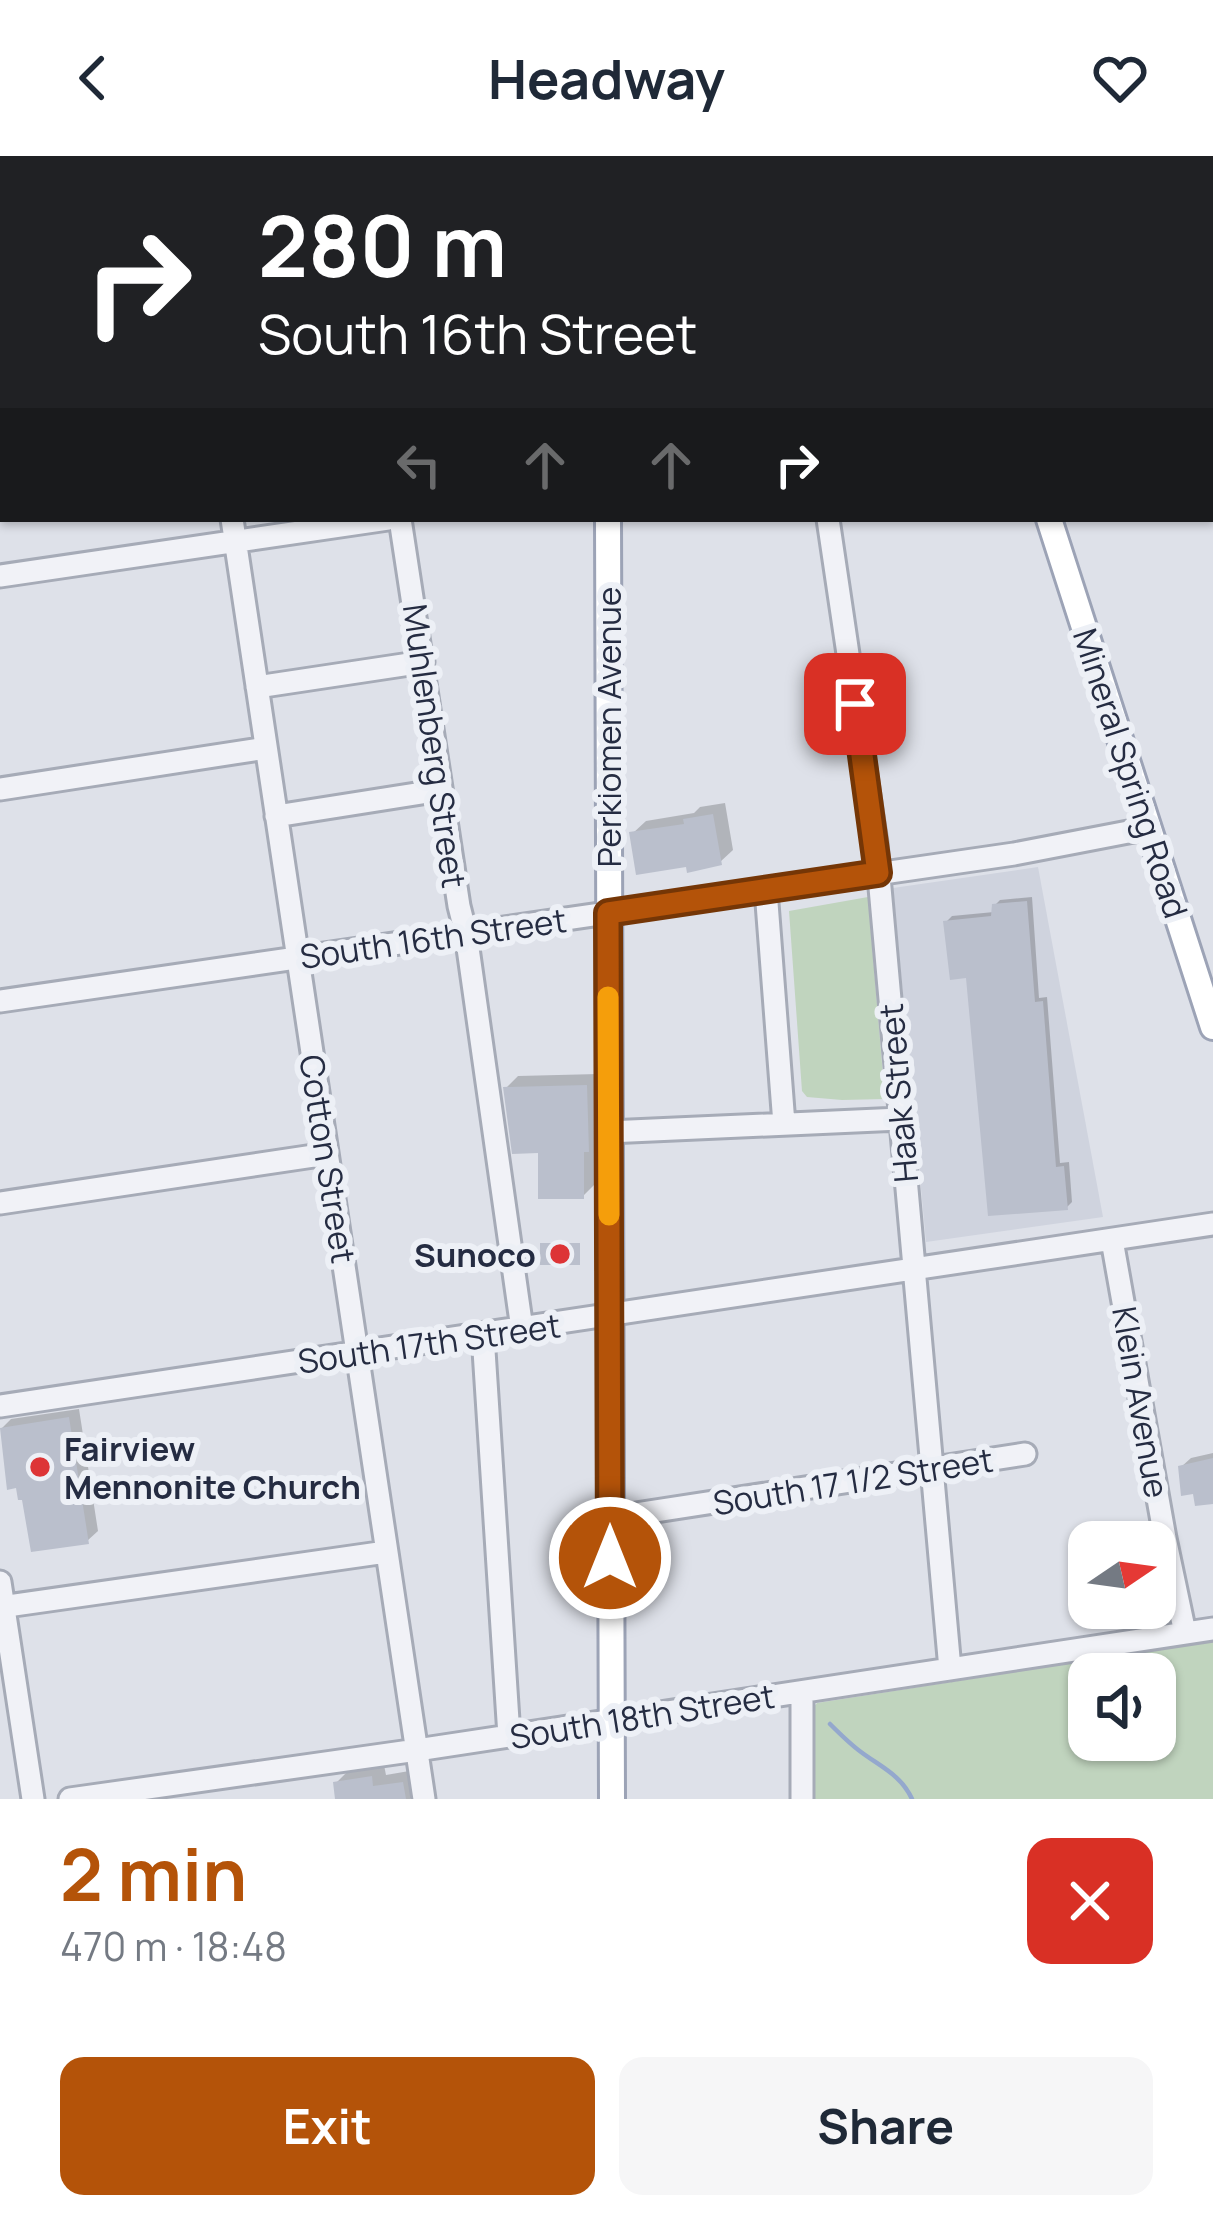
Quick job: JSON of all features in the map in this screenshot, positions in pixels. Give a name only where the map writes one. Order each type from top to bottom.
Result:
[{"type":"main road","name":"Perkiomen Avenue","points":[[608,522],[611,1799]]},
{"type":"main road","name":"Mineral Spring Road","points":[[1050,522],[1213,1027]]},
{"type":"street","points":[[0,576],[234,530],[346,522]]},
{"type":"street","name":"Muhlenberg Street","points":[[400,522],[522,1330]]},
{"type":"street","name":"Haak Street","points":[[828,522],[878,873],[950,1669]]},
{"type":"street","name":"Cotton Street","points":[[234,530],[424,1799]]},
{"type":"street","points":[[257,686],[423,662]]},
{"type":"street","points":[[0,790],[266,748]]},
{"type":"street","points":[[276,816],[441,790]]},
{"type":"street","name":"South 16th Street","points":[[0,1001],[1014,854],[1150,828]]},
{"type":"street","points":[[766,890],[784,1124]]},
{"type":"street","points":[[608,1132],[900,1120]]},
{"type":"street","points":[[0,1203],[327,1154]]},
{"type":"street","name":"South 17th Street","points":[[0,1406],[1213,1224]]},
{"type":"street","name":"Klein Avenue","points":[[1112,1240],[1185,1633]]},
{"type":"street","points":[[483,1335],[508,1736]]},
{"type":"street","name":"South 17 1/2 Street","points":[[610,1518],[1025,1454]]},
{"type":"street","points":[[2,1607],[386,1552]]},
{"type":"street","points":[[0,1582],[33,1799]]},
{"type":"street","name":"South 18th Street","points":[[70,1799],[1213,1629]]},
{"type":"street","points":[[802,1692],[802,1799]]},
{"type":"shaded area","points":[[1038,867],[1103,1217],[926,1242],[893,888]]},
{"type":"green space","points":[[868,897],[885,1099],[807,1097],[802,1091],[789,911]]},
{"type":"green space","points":[[1213,1641],[1213,1799],[813,1799],[813,1708],[817,1703],[1068,1664],[1068,1761],[1176,1761],[1176,1653],[1136,1653]]},
{"type":"building","points":[[713,814],[722,865],[687,873],[686,867],[636,875],[629,832],[684,824],[683,819]]},
{"type":"building","points":[[1027,901],[1035,1002],[1043,1001],[1056,1167],[1064,1166],[1068,1210],[988,1216],[966,978],[950,980],[943,921],[991,916],[992,904]]},
{"type":"building","points":[[587,1085],[589,1152],[584,1152],[584,1199],[538,1199],[538,1153],[512,1154],[503,1087]]},
{"type":"building","name":"Sunoco","points":[[540,1243],[580,1243],[580,1265],[540,1265]]},
{"type":"building","name":"Fairview Mennonite Church","points":[[69,1417],[89,1544],[31,1552],[22,1500],[16,1488],[7,1490],[0,1428]]},
{"type":"building","points":[[1213,1458],[1213,1504],[1195,1506],[1193,1494],[1181,1496],[1178,1466]]},
{"type":"building","points":[[372,1776],[373,1786],[403,1782],[406,1799],[335,1799],[333,1782]]},
{"type":"waterway","points":[[830,1724],[896,1778],[912,1799]]},
{"type":"slow traffic","points":[[608,997],[609,1215]]},
{"type":"place","name":"Sunoco","points":[[560,1254]]},
{"type":"place","name":"Fairview Mennonite Church","points":[[40,1467]]},
{"type":"route","points":[[610,1558],[608,913],[878,873],[855,704]]}]
